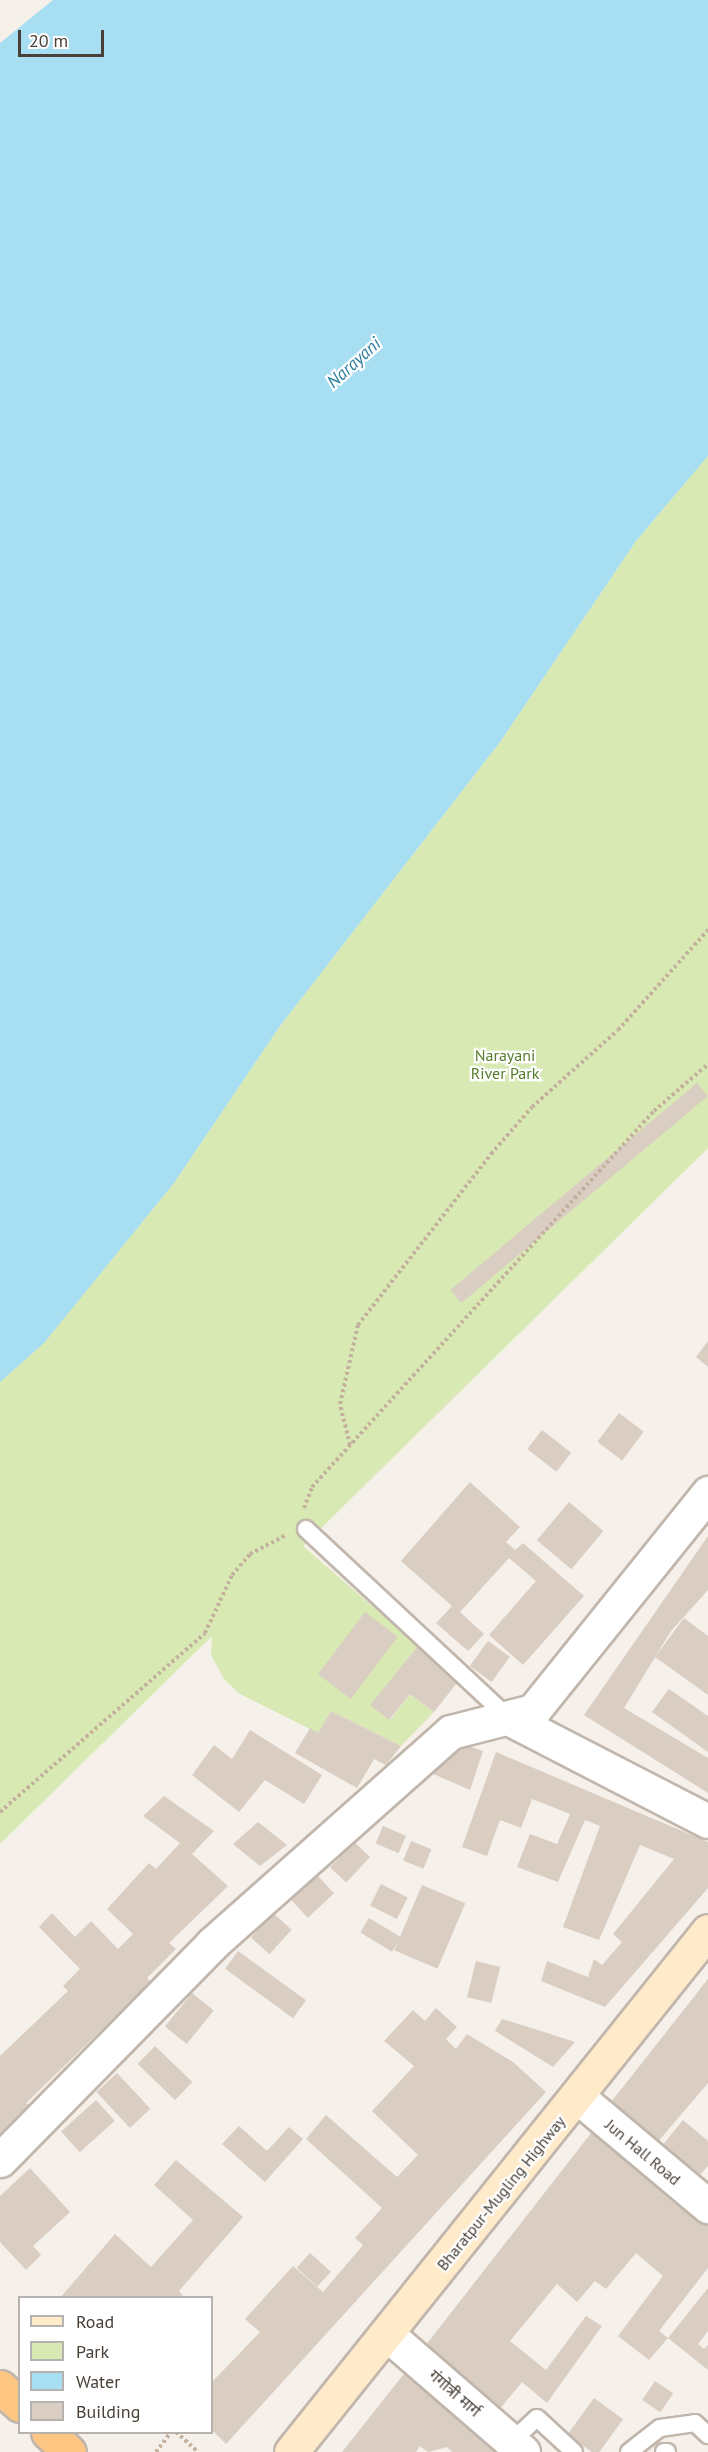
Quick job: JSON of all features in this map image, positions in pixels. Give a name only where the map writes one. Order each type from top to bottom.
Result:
[{"type":"highway","points":[[0,2387],[18,2403]]},
{"type":"main road","name":"Bharatpur-Mugling Highway","points":[[291,2452],[578,2097],[708,1931]]},
{"type":"street","points":[[0,2160],[212,1944],[451,1732],[485,1721],[512,1720],[533,1711],[708,1493]]},
{"type":"street","points":[[512,1720],[708,1821]]},
{"type":"street","name":"Jun Hall Road","points":[[578,2097],[708,2206]]},
{"type":"street","name":"गंगोत्री मार्ग","points":[[387,2334],[517,2447]]},
{"type":"lane","points":[[306,1529],[512,1720]]},
{"type":"lane","points":[[517,2447],[537,2418],[574,2452]]},
{"type":"lane","points":[[629,2452],[660,2428],[695,2423],[708,2435]]},
{"type":"path","points":[[350,1445],[340,1404],[358,1325],[416,1244],[532,1107],[618,1030],[708,930]]},
{"type":"path","points":[[0,1812],[205,1633],[232,1575],[250,1554],[306,1529],[301,1516],[312,1487],[654,1111],[708,1064]]},
{"type":"path","points":[[156,2452],[170,2434]]},
{"type":"path","points":[[177,2434],[198,2452]]},
{"type":"green space","name":"Narayani River Park","points":[[708,456],[708,1148],[303,1546],[418,1646],[371,1705],[390,1720],[410,1694],[434,1712],[401,1746],[331,1711],[318,1733],[240,1694],[224,1679],[211,1655],[212,1636],[0,1844],[0,1382],[44,1342],[174,1183],[280,1026],[500,742],[636,541]]},
{"type":"water","name":"Narayani","points":[[53,0],[708,0],[708,456],[636,541],[500,742],[280,1026],[174,1183],[44,1343],[0,1382],[0,43]]},
{"type":"building","points":[[697,1083],[708,1096],[461,1303],[450,1290]]},
{"type":"building","points":[[708,1341],[708,1367],[696,1357]]},
{"type":"building","points":[[619,1413],[644,1432],[622,1460],[597,1442]]},
{"type":"building","points":[[542,1430],[571,1453],[556,1472],[527,1449]]},
{"type":"building","points":[[470,1482],[520,1527],[506,1542],[515,1550],[523,1543],[584,1596],[523,1665],[489,1635],[536,1581],[509,1558],[460,1612],[484,1634],[468,1651],[436,1623],[452,1606],[401,1561]]},
{"type":"building","points":[[569,1502],[603,1531],[571,1569],[537,1540]]},
{"type":"building","points":[[708,1536],[708,1590],[671,1631],[624,1708],[708,1758],[708,1793],[584,1715]]},
{"type":"building","points":[[365,1612],[398,1637],[351,1699],[318,1674]]},
{"type":"building","points":[[684,1618],[708,1636],[708,1695],[655,1657]]},
{"type":"building","points":[[488,1641],[510,1657],[492,1682],[470,1666]]},
{"type":"building","points":[[418,1646],[460,1679],[434,1712],[410,1694],[389,1720],[370,1705]]},
{"type":"building","points":[[669,1689],[708,1716],[708,1752],[652,1712]]},
{"type":"building","points":[[331,1711],[401,1746],[386,1765],[374,1759],[357,1788],[295,1753],[310,1728],[318,1733]]},
{"type":"building","points":[[250,1730],[322,1775],[304,1804],[265,1780],[239,1812],[192,1775],[214,1745],[232,1759]]},
{"type":"building","points":[[458,1742],[483,1751],[470,1790],[431,1773]]},
{"type":"building","points":[[496,1752],[708,1842],[708,1888],[605,2007],[541,1981],[547,1961],[588,1977],[594,1959],[602,1965],[622,1942],[613,1934],[674,1859],[640,1845],[599,1940],[563,1927],[600,1826],[585,1820],[558,1882],[517,1867],[530,1834],[557,1844],[570,1814],[532,1799],[521,1828],[500,1820],[487,1856],[462,1847]]},
{"type":"building","points":[[164,1796],[214,1831],[192,1854],[228,1886],[169,1943],[176,1949],[147,1978],[151,1982],[26,2103],[33,2108],[0,2142],[0,2056],[68,1991],[63,1986],[80,1969],[39,1927],[52,1913],[75,1937],[91,1921],[118,1949],[133,1934],[107,1909],[149,1863],[156,1869],[180,1843],[143,1816]]},
{"type":"building","points":[[258,1822],[287,1845],[260,1866],[233,1844]]},
{"type":"building","points":[[383,1826],[406,1836],[399,1853],[376,1843]]},
{"type":"building","points":[[411,1841],[431,1849],[424,1869],[403,1860]]},
{"type":"building","points":[[354,1842],[370,1857],[346,1883],[330,1868]]},
{"type":"building","points":[[317,1875],[334,1893],[308,1918],[291,1900]]},
{"type":"building","points":[[381,1884],[408,1898],[397,1919],[370,1905]]},
{"type":"building","points":[[422,1885],[465,1903],[438,1969],[394,1950]]},
{"type":"building","points":[[273,1913],[292,1930],[269,1954],[251,1938]]},
{"type":"building","points":[[369,1918],[401,1937],[392,1952],[360,1933]]},
{"type":"building","points":[[238,1951],[306,2000],[293,2018],[225,1969]]},
{"type":"building","points":[[476,1961],[500,1967],[491,2003],[467,1997]]},
{"type":"building","points":[[708,1979],[708,2083],[656,2144],[608,2106]]},
{"type":"building","points":[[192,1993],[214,2011],[187,2044],[165,2026]]},
{"type":"building","points":[[436,2008],[457,2027],[446,2039],[456,2049],[467,2034],[513,2062],[546,2092],[226,2444],[213,2431],[213,2381],[260,2332],[245,2319],[293,2266],[323,2292],[363,2245],[355,2238],[382,2208],[306,2139],[326,2115],[397,2177],[418,2155],[372,2111],[414,2066],[384,2041],[413,2010],[425,2021]]},
{"type":"building","points":[[502,2019],[575,2042],[553,2067],[495,2031]]},
{"type":"building","points":[[155,2046],[192,2082],[175,2100],[138,2064]]},
{"type":"building","points":[[117,2073],[150,2109],[130,2128],[97,2092]]},
{"type":"building","points":[[96,2100],[115,2121],[80,2152],[61,2131]]},
{"type":"building","points":[[683,2120],[708,2141],[708,2166],[698,2177],[661,2147]]},
{"type":"building","points":[[239,2126],[267,2151],[289,2127],[303,2139],[265,2182],[222,2144]]},
{"type":"building","points":[[595,2128],[708,2222],[708,2268],[659,2331],[668,2338],[649,2360],[618,2336],[663,2276],[636,2253],[606,2289],[595,2281],[577,2302],[557,2284],[510,2341],[546,2370],[586,2316],[602,2326],[547,2403],[522,2382],[494,2416],[422,2350]]},
{"type":"building","points":[[176,2160],[243,2217],[179,2291],[183,2296],[62,2296],[115,2234],[151,2267],[193,2220],[154,2185]]},
{"type":"building","points":[[30,2168],[70,2212],[33,2246],[41,2255],[26,2270],[0,2242],[0,2196]]},
{"type":"building","points":[[310,2253],[331,2272],[317,2287],[297,2268]]},
{"type":"building","points":[[708,2288],[708,2331],[698,2344],[704,2349],[708,2345],[708,2370],[668,2338]]},
{"type":"building","points":[[407,2370],[504,2452],[452,2452],[447,2447],[428,2452],[420,2446],[416,2452],[342,2452]]},
{"type":"building","points":[[655,2381],[673,2393],[660,2412],[642,2400]]},
{"type":"building","points":[[594,2398],[623,2419],[599,2452],[592,2452],[568,2434]]}]
